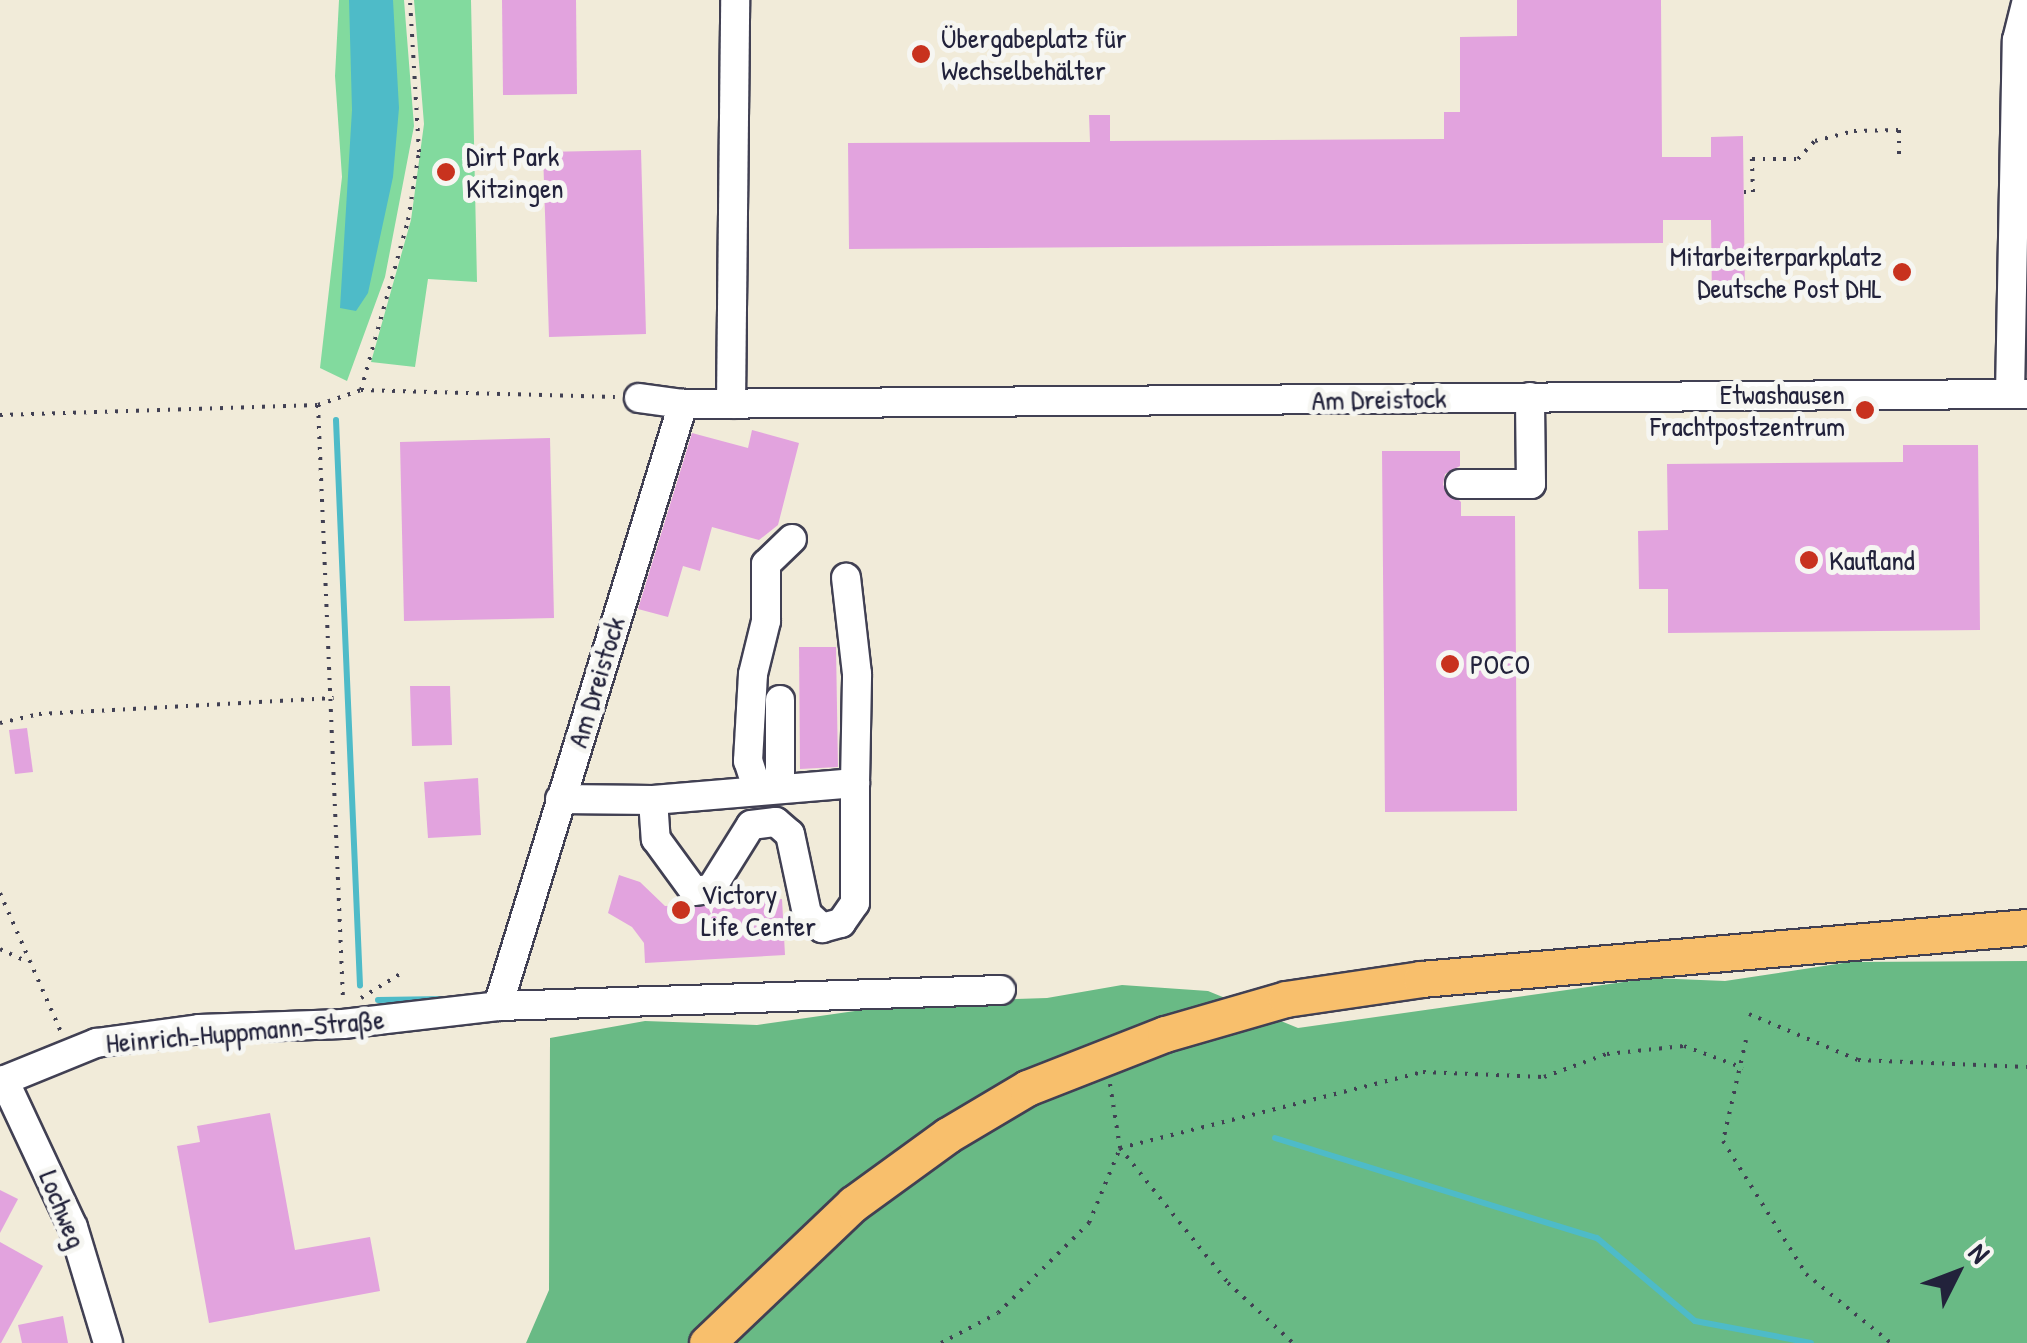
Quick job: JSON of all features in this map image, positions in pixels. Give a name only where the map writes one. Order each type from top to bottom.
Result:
[{"type":"main road","points":[[707,1343],[853,1204],[948,1135],[1027,1088],[1108,1054],[1286,999],[1422,979],[2027,928]]},
{"type":"street","points":[[731,404],[735,0]]},
{"type":"street","points":[[2018,394],[2016,54],[2026,10]]},
{"type":"street","name":"Am Dreistock","points":[[498,1006],[683,404],[2018,394]]},
{"type":"street","points":[[639,398],[683,404]]},
{"type":"street","points":[[1460,484],[1531,484],[1530,398]]},
{"type":"street","points":[[769,789],[748,762],[754,674],[766,621],[766,564],[792,539]]},
{"type":"street","points":[[653,800],[656,840],[694,890],[711,889],[751,825],[776,822],[790,834],[807,914],[822,928],[841,923],[855,903],[858,674],[846,578]]},
{"type":"street","points":[[769,789],[780,700]]},
{"type":"street","points":[[560,800],[653,800],[854,783]]},
{"type":"street","name":"Heinrich-Huppmann-Straße","points":[[2,1081],[70,1052],[199,1029],[344,1024],[498,1006],[1001,990]]},
{"type":"street","name":"Lochweg","points":[[2,1081],[73,1227],[108,1343]]},
{"type":"path","points":[[361,390],[408,220],[422,124],[410,0]]},
{"type":"path","points":[[1744,192],[1753,192],[1752,159],[1798,159],[1816,141],[1854,131],[1898,130],[1899,161]]},
{"type":"path","points":[[0,415],[318,405],[361,390],[639,398]]},
{"type":"path","points":[[318,405],[333,661],[343,1008],[400,974]]},
{"type":"path","points":[[0,722],[39,714],[334,698]]},
{"type":"path","points":[[0,893],[70,1052]]},
{"type":"path","points":[[0,950],[30,962]]},
{"type":"path","points":[[1749,1014],[1858,1060],[2027,1067]]},
{"type":"path","points":[[1746,1040],[1743,1068],[1723,1141],[1806,1274],[1891,1343]]},
{"type":"path","points":[[1120,1148],[1423,1072],[1544,1077],[1607,1054],[1684,1046],[1743,1068]]},
{"type":"path","points":[[943,1342],[998,1313],[1089,1223],[1120,1148],[1108,1054]]},
{"type":"path","points":[[1120,1148],[1228,1283],[1293,1343]]},
{"type":"green space","points":[[339,0],[404,0],[414,126],[385,277],[347,381],[320,368],[342,177],[335,76]]},
{"type":"green space","name":"Dirt Park Kitzingen","points":[[414,0],[471,0],[477,282],[428,279],[415,367],[371,362],[411,220],[424,124]]},
{"type":"green space","points":[[2027,961],[2027,1343],[526,1343],[549,1290],[550,1038],[645,1021],[757,1025],[918,1002],[1047,998],[1122,985],[1208,991],[1298,1028],[1652,978],[1725,981],[1850,962]]},
{"type":"water","points":[[349,0],[393,0],[399,108],[393,177],[368,293],[356,311],[340,308],[352,110]]},
{"type":"building","points":[[502,0],[576,0],[577,94],[503,95]]},
{"type":"building","points":[[1517,0],[1661,0],[1662,157],[1711,157],[1711,137],[1743,136],[1745,301],[1712,301],[1711,220],[1663,220],[1663,243],[849,249],[848,143],[1090,142],[1089,115],[1110,115],[1110,141],[1444,139],[1444,112],[1460,112],[1460,37],[1517,36]]},
{"type":"building","points":[[641,150],[646,334],[549,337],[543,152]]},
{"type":"building","points":[[752,430],[799,443],[778,525],[759,540],[712,527],[700,571],[683,566],[668,617],[638,609],[692,433],[748,448]]},
{"type":"building","points":[[550,438],[554,618],[404,621],[400,442]]},
{"type":"building","name":"Kaufland","points":[[1903,445],[1978,445],[1980,630],[1668,633],[1668,589],[1639,589],[1638,531],[1668,530],[1667,464],[1903,462]]},
{"type":"building","name":"POCO","points":[[1382,451],[1460,451],[1460,466],[1445,474],[1443,485],[1461,502],[1461,516],[1515,516],[1517,811],[1385,812]]},
{"type":"building","points":[[799,647],[836,647],[838,767],[800,769]]},
{"type":"building","points":[[410,686],[450,686],[452,745],[412,746]]},
{"type":"building","points":[[27,728],[33,772],[15,774],[9,730]]},
{"type":"building","points":[[478,778],[481,835],[428,838],[424,782]]},
{"type":"building","points":[[619,875],[640,882],[665,906],[782,899],[785,955],[645,963],[644,943],[632,927],[608,913]]},
{"type":"building","points":[[270,1113],[295,1250],[370,1237],[380,1291],[209,1323],[177,1146],[200,1142],[197,1126]]},
{"type":"building","points":[[0,1190],[18,1199],[0,1233]]},
{"type":"building","points":[[0,1242],[43,1266],[1,1343],[0,1343]]},
{"type":"building","points":[[63,1316],[68,1343],[22,1343],[18,1325]]},
{"type":"waterway","points":[[336,420],[360,985]]},
{"type":"waterway","points":[[378,1000],[446,999]]},
{"type":"waterway","points":[[1275,1138],[1597,1238],[1695,1321],[1811,1343]]},
{"type":"place","name":"Übergabeplatz für Wechselbehälter","points":[[921,54]]},
{"type":"place","name":"Dirt Park Kitzingen","points":[[446,172]]},
{"type":"place","name":"Mitarbeiterparkplatz Deutsche Post DHL","points":[[1902,272]]},
{"type":"place","name":"Etwashausen Frachtpostzentrum","points":[[1865,410]]},
{"type":"place","name":"Kaufland","points":[[1809,560]]},
{"type":"place","name":"POCO","points":[[1450,664]]},
{"type":"place","name":"Victory Life Center","points":[[681,910]]}]
